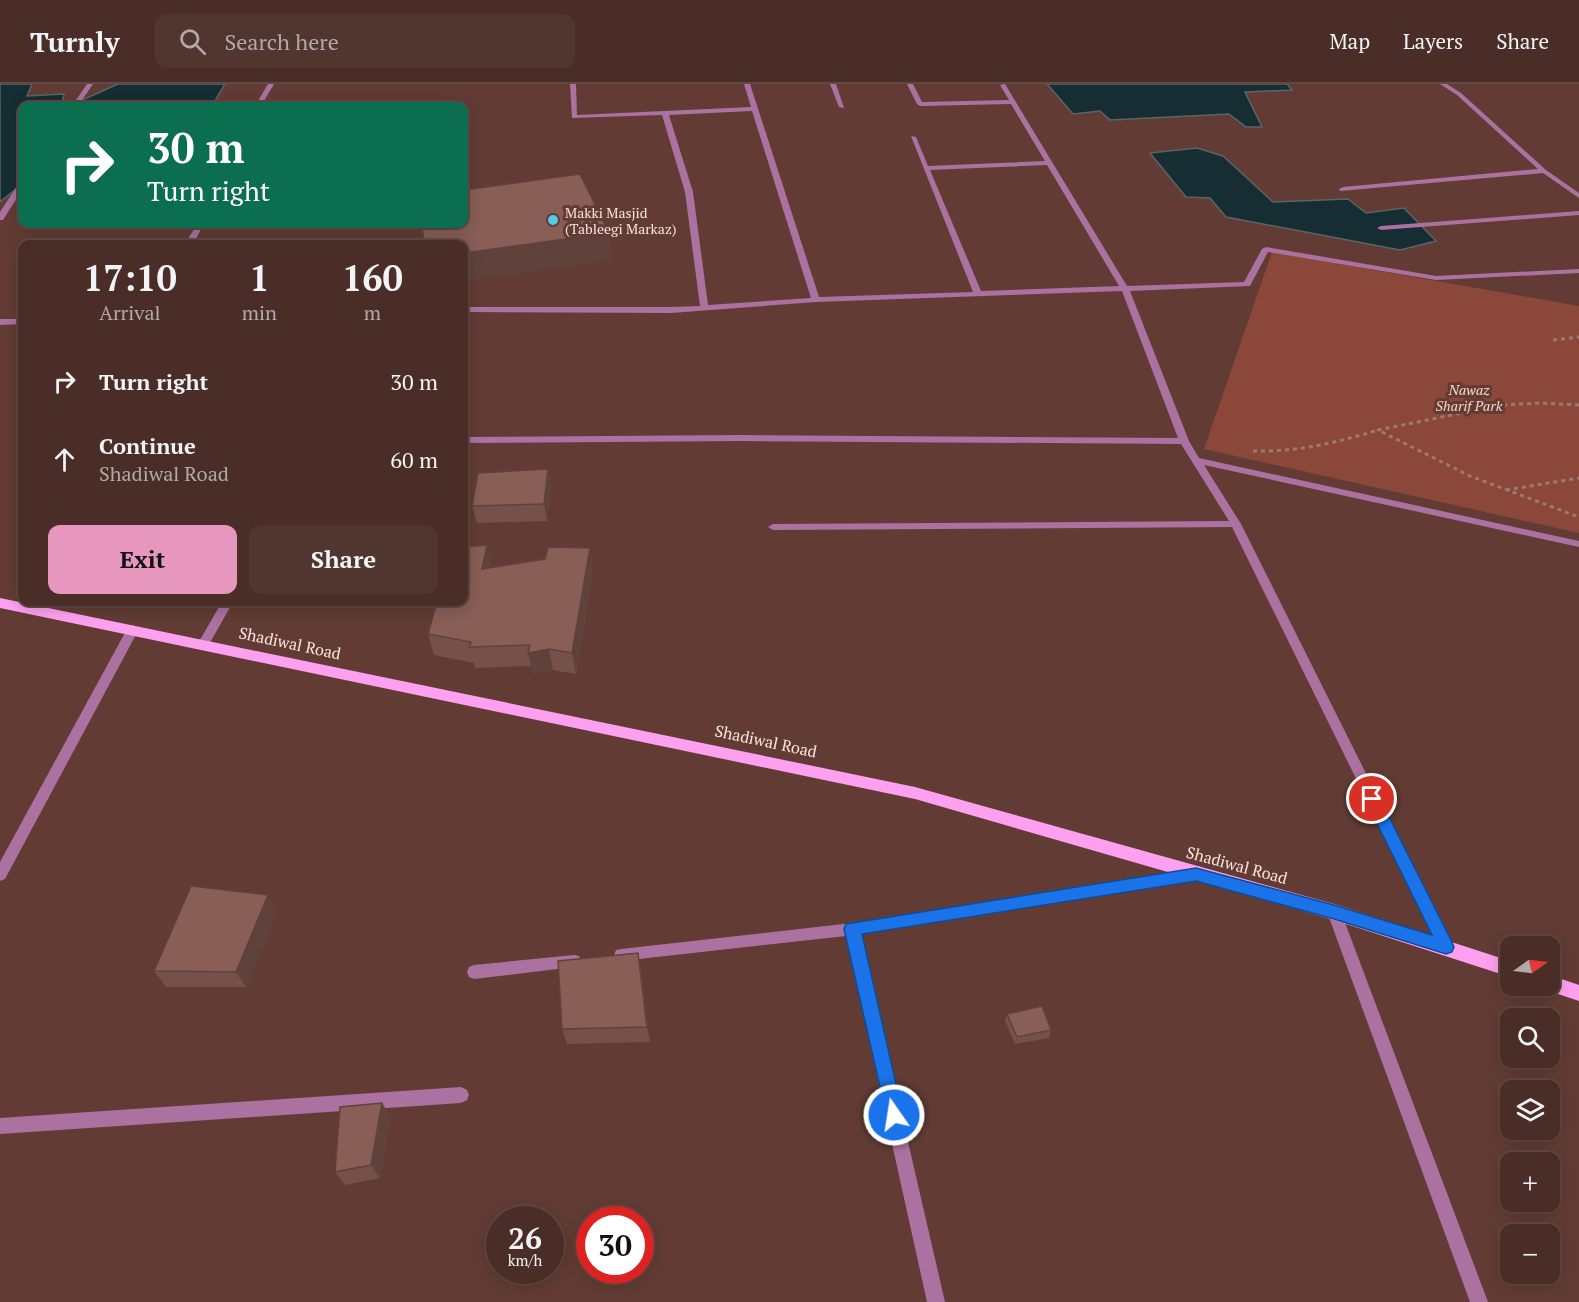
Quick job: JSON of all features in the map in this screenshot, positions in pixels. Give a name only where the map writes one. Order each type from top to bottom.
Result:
[{"type":"main road","name":"Shadiwal Road","points":[[0,603],[915,793],[1334,912],[1500,966]]},
{"type":"main road","points":[[1560,986],[1579,993]]},
{"type":"street","points":[[78,102],[90,84]]},
{"type":"street","points":[[260,102],[271,84]]},
{"type":"street","points":[[573,84],[574,117],[755,109]]},
{"type":"street","points":[[747,84],[816,300]]},
{"type":"street","points":[[833,84],[842,107]]},
{"type":"street","points":[[910,84],[920,104],[1013,102]]},
{"type":"street","points":[[1443,84],[1459,94],[1544,171],[1579,196]]},
{"type":"street","points":[[1003,85],[1125,290],[1184,441],[1236,524],[1446,947]]},
{"type":"street","points":[[665,113],[689,192],[704,307]]},
{"type":"street","points":[[913,137],[978,295]]},
{"type":"street","points":[[926,168],[1049,163]]},
{"type":"street","points":[[1343,189],[1544,171]]},
{"type":"street","points":[[0,218],[18,191]]},
{"type":"street","points":[[1381,228],[1579,213]]},
{"type":"street","points":[[468,309],[671,310],[816,300],[1247,284],[1266,249],[1436,278],[1579,271]]},
{"type":"street","points":[[0,322],[18,322]]},
{"type":"street","points":[[468,440],[741,438],[1184,441]]},
{"type":"street","points":[[1196,460],[1579,544]]},
{"type":"street","points":[[773,527],[1236,524]]},
{"type":"street","points":[[203,645],[225,606]]},
{"type":"street","points":[[0,875],[133,629]]},
{"type":"street","points":[[474,972],[852,929],[1196,874]]},
{"type":"street","points":[[1334,912],[1479,1302]]},
{"type":"street","points":[[852,929],[936,1302]]},
{"type":"street","points":[[0,1126],[461,1095]]},
{"type":"path","points":[[1553,340],[1579,337]]},
{"type":"path","points":[[1249,451],[1276,452],[1314,449],[1378,430],[1501,405],[1539,403],[1579,405]]},
{"type":"path","points":[[1378,430],[1425,455],[1505,490],[1579,517]]},
{"type":"path","points":[[1505,490],[1579,478]]},
{"type":"green space","name":"Nawaz Sharif Park","points":[[1272,252],[1579,306],[1579,533],[1204,449]]},
{"type":"water","points":[[0,84],[32,84],[27,96],[64,94],[62,102],[18,102],[18,187],[0,202]]},
{"type":"water","points":[[118,84],[225,84],[214,102],[78,102]]},
{"type":"water","points":[[1047,84],[1287,84],[1292,90],[1245,92],[1262,127],[1246,127],[1229,114],[1110,120],[1100,111],[1073,114]]},
{"type":"water","points":[[1197,148],[1223,156],[1273,202],[1348,199],[1366,213],[1404,208],[1436,241],[1400,250],[1226,217],[1210,198],[1186,197],[1150,153]]},
{"type":"building","points":[[580,174],[609,233],[468,252],[468,240],[424,240],[422,228],[468,228],[468,189]]},
{"type":"building","points":[[548,469],[544,504],[472,506],[478,473]]},
{"type":"building","points":[[487,545],[482,569],[545,559],[548,547],[590,548],[572,653],[549,649],[528,653],[530,645],[469,647],[471,642],[428,634],[436,606],[468,606],[468,547]]},
{"type":"building","points":[[191,886],[268,895],[236,972],[154,971]]},
{"type":"building","points":[[638,953],[647,1027],[562,1029],[558,961]]},
{"type":"building","points":[[1042,1006],[1051,1030],[1017,1037],[1007,1014]]},
{"type":"building","points":[[382,1103],[371,1165],[335,1172],[340,1107]]},
{"type":"place","name":"Makki Masjid (Tableegi Markaz)","points":[[553,220]]},
{"type":"route","points":[[894,1115],[852,929],[1196,874],[1334,912],[1446,947],[1372,799]]}]
